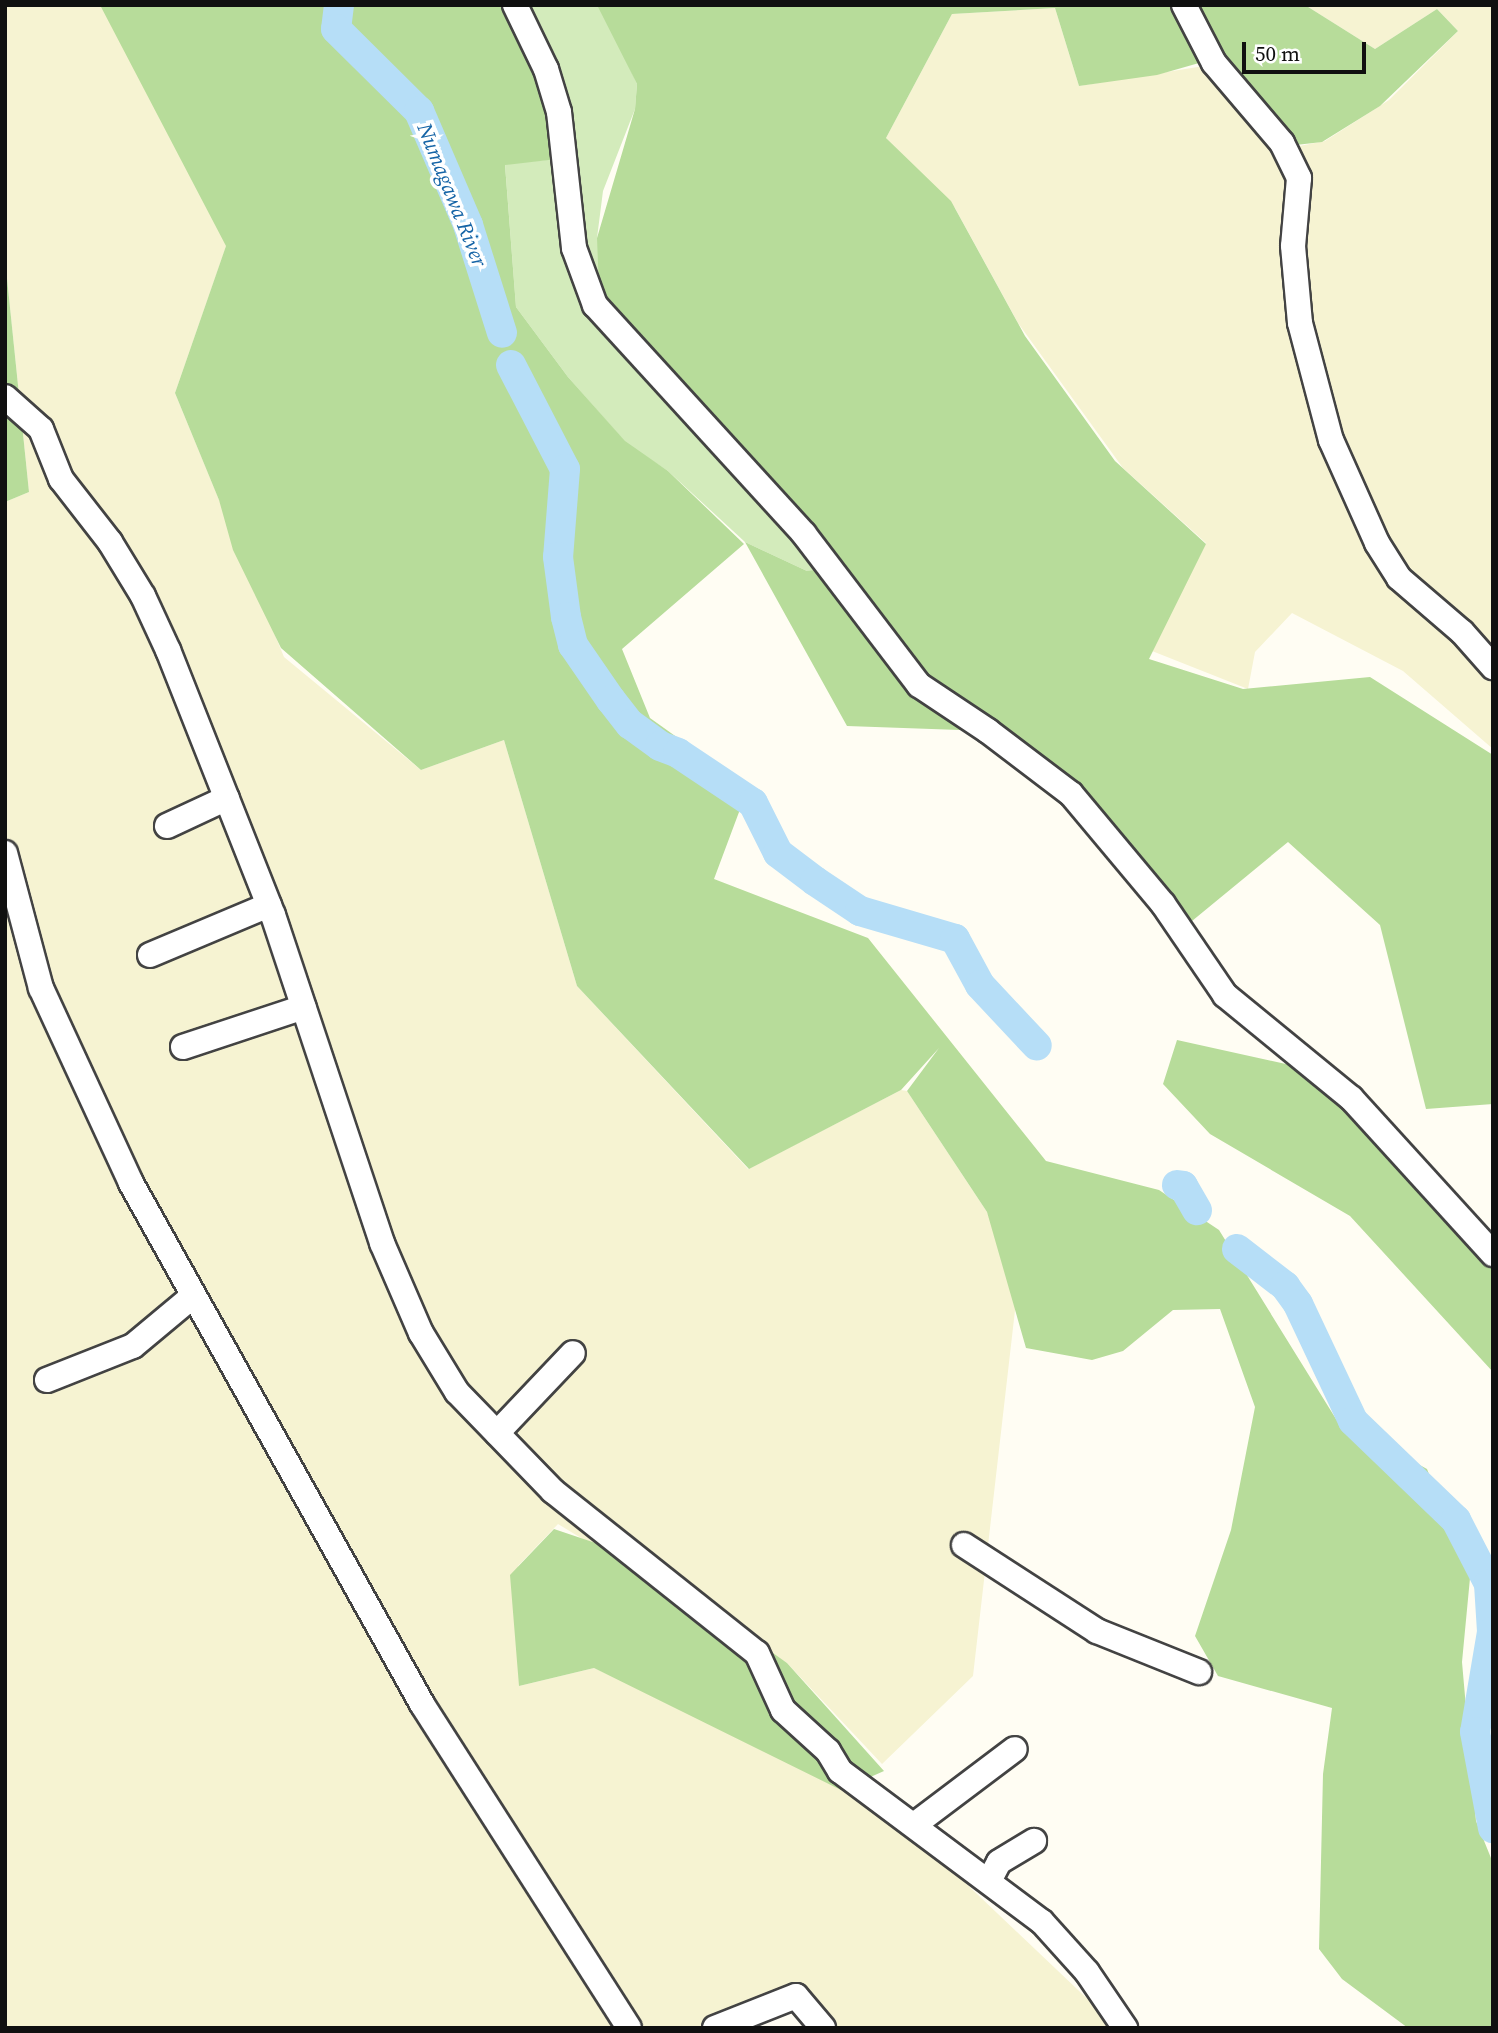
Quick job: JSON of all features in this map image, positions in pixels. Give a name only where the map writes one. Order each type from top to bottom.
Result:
[{"type":"street","points":[[515,5],[547,69],[559,112],[574,248],[595,305],[804,534],[919,685],[988,731],[1071,794],[1163,904],[1225,995],[1351,1098],[1493,1254]]},
{"type":"street","points":[[1184,5],[1214,63],[1282,143],[1299,177],[1293,246],[1300,323],[1331,440],[1377,543],[1399,578],[1462,632],[1493,667]]},
{"type":"street","points":[[5,397],[40,429],[61,479],[110,542],[143,596],[269,905],[382,1243],[421,1333],[457,1392],[553,1491],[757,1653],[783,1710],[828,1751],[840,1770],[1042,1922],[1087,1972],[1125,2028]]},
{"type":"street","points":[[167,826],[227,798]]},
{"type":"street","points":[[5,853],[41,988],[131,1183],[422,1704],[629,2028]]},
{"type":"street","points":[[150,954],[269,905]]},
{"type":"street","points":[[183,1047],[304,1007]]},
{"type":"street","points":[[47,1380],[133,1346],[193,1296]]},
{"type":"street","points":[[497,1433],[573,1353]]},
{"type":"street","points":[[964,1545],[1097,1631],[1199,1672]]},
{"type":"street","points":[[914,1825],[1015,1749]]},
{"type":"street","points":[[989,1881],[999,1862],[1034,1841]]},
{"type":"street","points":[[715,2028],[796,1996],[823,2028]]},
{"type":"shaded area","points":[[5,5],[105,5],[229,238],[175,393],[284,657],[421,770],[504,740],[577,986],[748,1169],[901,1090],[907,1091],[987,1212],[1017,1293],[973,1676],[882,1764],[787,1663],[558,1524],[518,1566],[519,1686],[594,1668],[873,1795],[1118,2028],[816,2028],[796,1996],[719,2028],[5,2028],[5,502],[29,492],[5,259]]},
{"type":"shaded area","points":[[1305,5],[1493,5],[1493,749],[1403,671],[1292,613],[1255,652],[1248,689],[1152,651],[1206,543],[1123,468],[1018,323],[955,208],[886,138],[952,14],[1055,8],[1079,86],[1204,66],[1289,148],[1325,141],[1389,100],[1458,31],[1437,9],[1375,49]]},
{"type":"green space","points":[[100,5],[525,5],[566,158],[505,165],[516,307],[568,377],[625,441],[668,471],[744,544],[622,649],[650,718],[748,788],[714,879],[868,938],[1046,1161],[1159,1190],[1219,1230],[1336,1419],[1427,1469],[1470,1578],[1462,1662],[1476,1821],[1493,1863],[1493,2028],[1408,2028],[1342,1979],[1319,1949],[1323,1774],[1332,1708],[1218,1676],[1195,1636],[1231,1530],[1255,1407],[1220,1309],[1173,1310],[1123,1351],[1092,1360],[1026,1348],[987,1212],[907,1091],[939,1048],[901,1090],[749,1169],[577,986],[504,740],[421,770],[281,648],[233,550],[219,500],[175,393],[226,246]]},
{"type":"green space","points":[[525,5],[600,5],[637,84],[635,109],[603,191],[597,238],[822,570],[807,571],[745,542],[668,471],[627,444],[568,377],[516,307],[505,164],[565,158]]},
{"type":"green space","points":[[597,5],[1305,5],[1375,49],[1437,9],[1458,31],[1380,106],[1322,142],[1287,146],[1213,59],[1157,75],[1079,86],[1055,8],[952,14],[886,138],[951,201],[1025,336],[1115,461],[1206,544],[1149,659],[1243,689],[1370,677],[1493,755],[1493,1104],[1426,1109],[1380,925],[1288,842],[1192,921],[988,731],[847,726],[745,542],[807,571],[821,569],[673,399],[599,288],[597,238],[635,109],[637,84]]},
{"type":"green space","points":[[5,259],[29,492],[5,502]]},
{"type":"green space","points":[[1177,1040],[1322,1072],[1493,1256],[1493,1372],[1350,1216],[1210,1134],[1163,1084]]},
{"type":"green space","points":[[554,1529],[640,1558],[787,1663],[884,1771],[841,1790],[594,1668],[519,1686],[510,1575]]},
{"type":"waterway","name":"Numagawa River","points":[[339,5],[336,29],[419,111],[468,225],[502,333]]},
{"type":"waterway","name":"Numagawa River","points":[[511,365],[565,469],[558,557],[566,617],[573,645],[611,700],[630,724],[660,746],[678,753],[753,803],[778,853],[815,881],[860,911],[955,939],[980,985],[1037,1046]]},
{"type":"waterway","points":[[1177,1185],[1183,1186],[1197,1210]]},
{"type":"waterway","name":"Numagawa River","points":[[1237,1249],[1285,1286],[1298,1304],[1353,1421],[1456,1520],[1489,1584],[1492,1632],[1475,1732],[1493,1828]]}]
